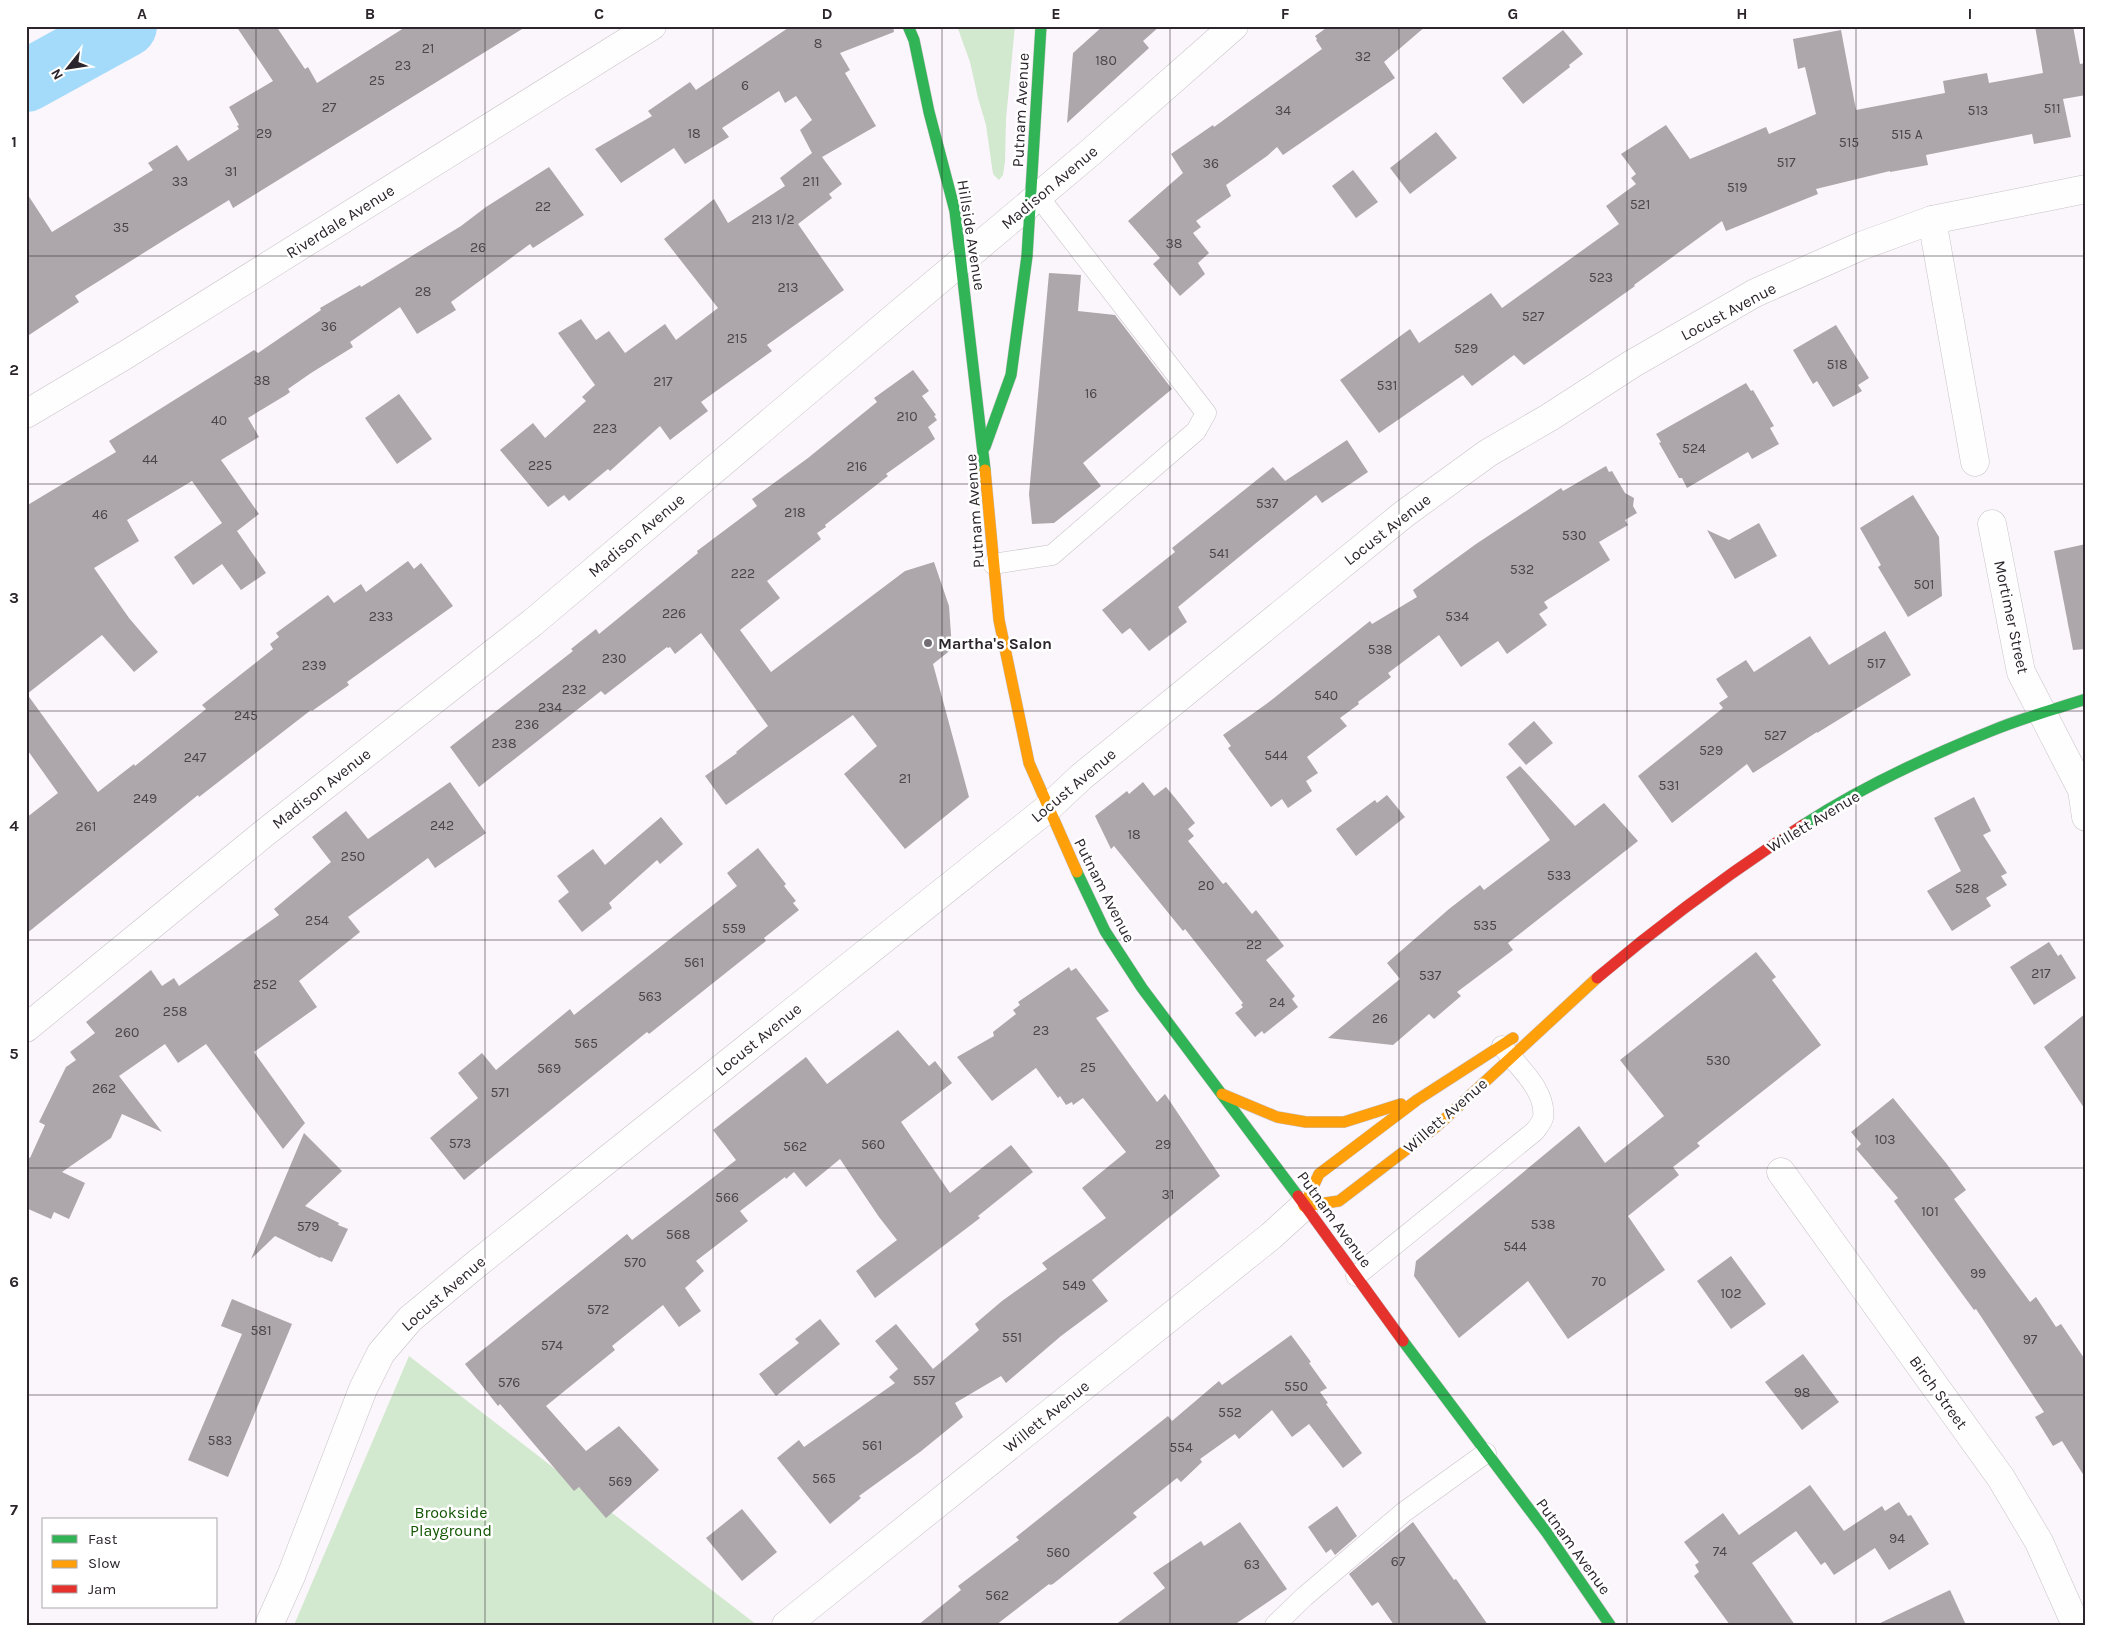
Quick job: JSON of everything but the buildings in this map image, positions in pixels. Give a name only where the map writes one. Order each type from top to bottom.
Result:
[{"type":"street","name":"Riverdale Avenue","points":[[26,414],[144,344],[652,26]]},
{"type":"street","name":"Hillside Avenue","points":[[908,26],[914,40],[929,112],[954,211],[962,261],[983,453]]},
{"type":"street","name":"Putnam Avenue","points":[[1042,26],[1034,199],[1011,375],[983,453],[999,620],[1016,711],[1029,762],[1064,848],[1105,931],[1165,1020],[1255,1136],[1422,1369],[1546,1533],[1610,1625]]},
{"type":"street","name":"Madison Avenue","points":[[26,1028],[262,835],[532,623],[962,261],[1234,26]]},
{"type":"street","name":"Locust Avenue","points":[[269,1625],[291,1576],[363,1389],[381,1353],[410,1319],[482,1259],[1048,808],[1081,777],[1404,514],[1488,453],[1550,417],[1632,364],[1755,293],[1861,246],[1932,220],[2086,189]]},
{"type":"street","points":[[1932,220],[1975,462]]},
{"type":"street","name":"Mortimer Street","points":[[1992,524],[2021,672],[2082,790],[2086,817]]},
{"type":"street","name":"Willett Avenue","points":[[786,1625],[1271,1236],[1304,1206],[1319,1174],[1417,1100],[1506,1051],[1573,1000],[1642,940],[1737,868],[1825,811],[1918,762],[1993,730],[2086,699]]},
{"type":"street","name":"Willett Avenue","points":[[1304,1206],[1339,1201],[1436,1127],[1506,1051]]},
{"type":"street","points":[[1220,1093],[1277,1117],[1306,1122],[1344,1122],[1417,1100]]},
{"type":"street","name":"Birch Street","points":[[1781,1172],[2000,1478],[2038,1542],[2076,1625]]},
{"type":"lane","points":[[994,564],[1052,556],[1196,431],[1206,413],[1034,199]]},
{"type":"lane","points":[[1356,1276],[1535,1132],[1543,1119],[1542,1106],[1536,1089],[1506,1051]]},
{"type":"lane","points":[[1275,1625],[1304,1596],[1404,1512],[1486,1453]]},
{"type":"green space","points":[[957,26],[1015,26],[1006,119],[1005,162],[1003,175],[999,180],[993,174],[986,125],[970,62]]},
{"type":"green space","name":"Brookside Playground","points":[[409,1356],[757,1625],[294,1625]]},
{"type":"waterway","points":[[26,81],[126,26]]},
{"type":"traffic: fast","points":[[908,26],[914,40],[929,112],[955,211],[985,470]]},
{"type":"traffic: fast","points":[[985,447],[1011,375],[1027,256],[1041,26]]},
{"type":"traffic: fast","points":[[1803,825],[1871,785],[1942,751],[2015,722],[2086,699]]},
{"type":"traffic: fast","points":[[1077,872],[1105,931],[1142,988],[1298,1196]]},
{"type":"traffic: fast","points":[[1403,1341],[1547,1533],[1610,1625]]},
{"type":"traffic: slow","points":[[985,470],[999,620],[1029,763],[1077,872]]},
{"type":"traffic: slow","points":[[1304,1206],[1339,1201],[1436,1127],[1597,978]]},
{"type":"traffic: slow","points":[[1304,1206],[1319,1174],[1417,1100],[1513,1038]]},
{"type":"traffic: slow","points":[[1222,1094],[1277,1117],[1306,1122],[1344,1122],[1401,1104]]},
{"type":"traffic: jam","points":[[1597,978],[1697,898],[1803,825]]},
{"type":"traffic: jam","points":[[1298,1196],[1403,1341]]},
{"type":"place","name":"Martha's Salon","points":[[928,643]]}]
